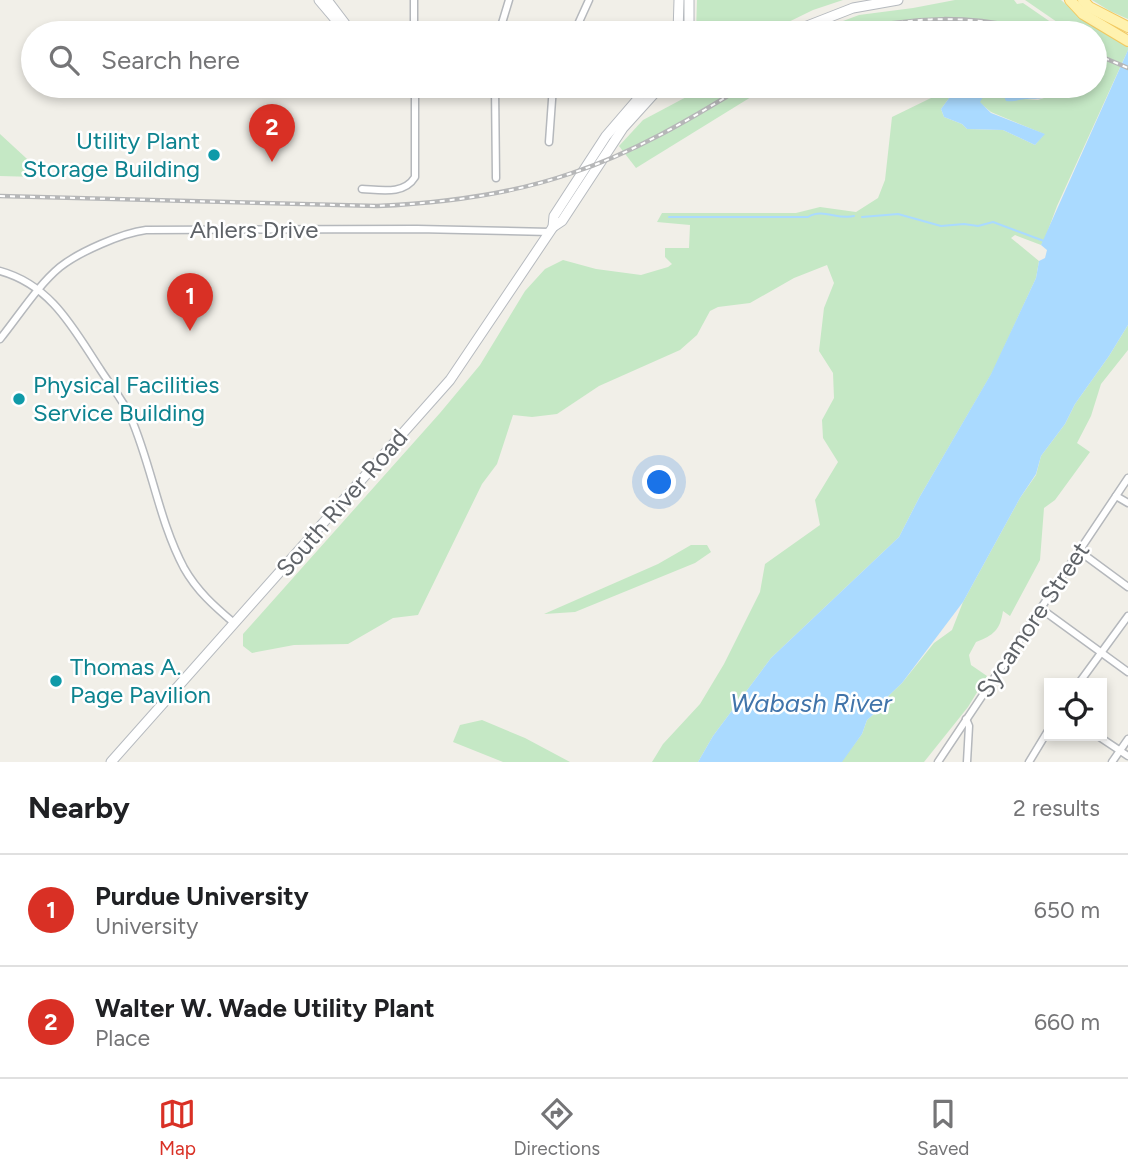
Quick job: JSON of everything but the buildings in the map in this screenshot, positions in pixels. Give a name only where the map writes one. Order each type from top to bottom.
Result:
[{"type":"main road","points":[[319,0],[337,21]]},
{"type":"main road","points":[[327,0],[344,21]]},
{"type":"main road","points":[[678,21],[679,0]]},
{"type":"main road","points":[[689,0],[689,21]]},
{"type":"main road","points":[[820,21],[853,8],[898,0]]},
{"type":"main road","points":[[1070,0],[1128,27]]},
{"type":"main road","points":[[1085,7],[1103,21]]},
{"type":"main road","points":[[1107,24],[1128,41]]},
{"type":"main road","name":"South River Road","points":[[551,230],[554,216],[606,136],[639,98]]},
{"type":"main road","name":"South River Road","points":[[111,762],[450,380],[551,230],[562,221],[623,128],[651,98]]},
{"type":"street","points":[[414,0],[414,21]]},
{"type":"street","points":[[503,21],[509,0]]},
{"type":"street","points":[[579,21],[589,0]]},
{"type":"street","points":[[362,190],[403,190],[415,177],[415,98]]},
{"type":"street","points":[[495,98],[496,178]]},
{"type":"street","points":[[549,142],[552,98]]},
{"type":"street","name":"Ahlers Drive","points":[[0,339],[58,269],[67,262],[131,232],[551,230]]},
{"type":"street","points":[[0,271],[39,291],[62,311],[128,411],[174,548],[202,596],[234,623]]},
{"type":"street","name":"Sycamore Street","points":[[938,762],[1128,478]]},
{"type":"street","points":[[1116,496],[1128,503]]},
{"type":"street","points":[[1079,551],[1128,587]]},
{"type":"street","points":[[1040,608],[1128,672]]},
{"type":"street","points":[[1082,678],[1128,616]]},
{"type":"street","points":[[966,719],[969,726],[967,762]]},
{"type":"street","points":[[1029,762],[1044,737]]},
{"type":"street","points":[[1112,762],[1128,739]]},
{"type":"street","points":[[1105,741],[1128,755]]},
{"type":"green space","points":[[697,0],[843,0],[791,21],[696,21]]},
{"type":"green space","points":[[955,0],[1014,0],[1049,21],[843,21],[859,15]]},
{"type":"green space","points":[[1025,0],[1061,0],[1085,21],[1056,21]]},
{"type":"green space","points":[[1092,0],[1128,0],[1128,19],[1110,11]]},
{"type":"green space","points":[[1107,35],[1128,47],[1107,96]]},
{"type":"green space","points":[[684,98],[750,98],[636,168],[619,146],[643,120]]},
{"type":"green space","points":[[931,98],[949,98],[941,109],[944,117],[962,124],[967,129],[1003,130],[1035,145],[1044,134],[991,112],[979,102],[982,98],[1106,98],[1044,241],[1041,245],[1015,235],[1011,238],[1039,261],[1036,278],[993,371],[899,537],[771,658],[713,736],[698,762],[652,762],[663,744],[700,704],[724,664],[760,592],[765,564],[820,525],[815,500],[838,462],[823,438],[822,420],[834,398],[833,373],[819,351],[824,308],[834,283],[827,265],[794,278],[750,303],[718,307],[710,311],[697,335],[680,350],[599,386],[557,414],[532,417],[513,415],[497,464],[482,484],[418,615],[393,618],[348,644],[294,645],[252,653],[243,646],[243,634],[480,365],[525,291],[545,269],[563,260],[596,269],[641,275],[668,267],[672,264],[665,257],[665,248],[689,248],[690,225],[657,222],[662,213],[796,213],[820,207],[856,212],[878,198],[885,180],[892,117]]},
{"type":"green space","points":[[0,134],[39,170],[36,177],[0,176]]},
{"type":"green space","points":[[1128,325],[1128,350],[1101,384],[1091,416],[1077,443],[1090,452],[1055,500],[1044,508],[1040,560],[1010,616],[1003,611],[995,631],[976,642],[969,655],[971,665],[987,676],[968,707],[924,762],[841,762],[881,703],[902,683],[934,643],[952,630],[963,602],[1020,498],[1036,475],[1041,456],[1065,424],[1075,404]]},
{"type":"green space","points":[[691,545],[707,545],[711,552],[695,563],[575,612],[544,614],[658,564]]},
{"type":"green space","points":[[482,720],[525,738],[570,762],[503,762],[453,742],[460,725]]},
{"type":"water","name":"Wabash River","points":[[1128,50],[1128,325],[1075,404],[1065,424],[1041,456],[1036,474],[963,602],[902,683],[867,720],[862,734],[842,762],[698,762],[713,736],[771,658],[899,537],[991,374],[1036,278],[1039,261],[1045,258],[1047,250],[1041,245]]},
{"type":"water","points":[[949,98],[982,98],[980,102],[991,113],[1045,134],[1035,145],[1003,130],[967,129],[962,124],[944,117],[941,109]]},
{"type":"water","points":[[1005,98],[1040,98],[1011,101],[1006,101]]},
{"type":"waterway","points":[[669,217],[808,217],[819,214],[854,216]]},
{"type":"waterway","points":[[862,217],[898,214],[941,226],[978,226],[993,222],[1044,241]]},
{"type":"railway","points":[[912,21],[979,21]]},
{"type":"railway","points":[[1107,59],[1128,68]]},
{"type":"railway","points":[[0,196],[377,206],[476,197],[548,181],[595,165],[660,135],[724,98]]},
{"type":"place","name":"Utility Plant Storage Building","points":[[214,155]]},
{"type":"place","name":"Walter W. Wade Utility Plant","points":[[272,162]]},
{"type":"place","name":"Purdue University","points":[[190,331]]},
{"type":"place","name":"Physical Facilities Service Building","points":[[19,399]]},
{"type":"place","name":"Thomas A. Page Pavilion","points":[[56,681]]}]
